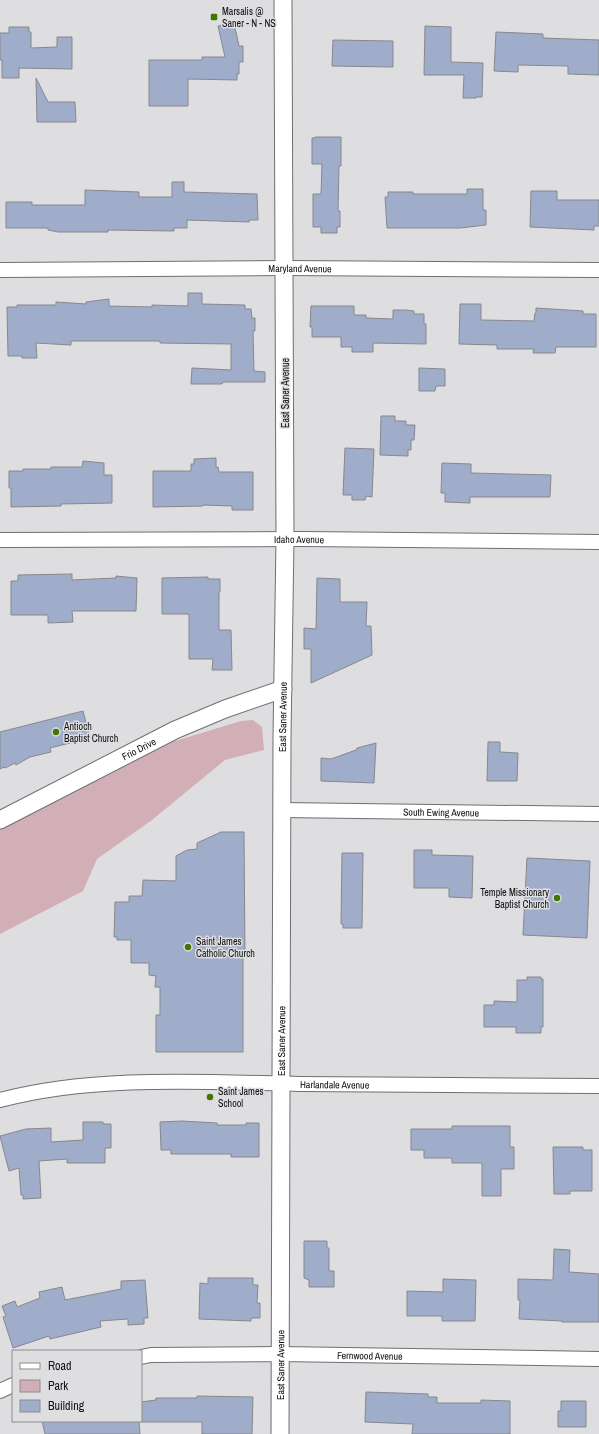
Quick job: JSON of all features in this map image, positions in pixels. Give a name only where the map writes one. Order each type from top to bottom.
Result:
[{"type":"street","name":"East Saner Avenue","points":[[280,1434],[282,810],[285,540],[283,0]]},
{"type":"street","name":"Maryland Avenue","points":[[0,270],[285,268],[599,270]]},
{"type":"street","name":"Idaho Avenue","points":[[0,540],[599,542]]},
{"type":"street","name":"Frio Drive","points":[[0,820],[175,730],[225,709],[283,689]]},
{"type":"street","name":"South Ewing Avenue","points":[[282,810],[599,814]]},
{"type":"street","name":"Harlandale Avenue","points":[[0,1100],[25,1093],[75,1086],[158,1082],[599,1086]]},
{"type":"street","name":"Fernwood Avenue","points":[[142,1357],[151,1355],[280,1354],[599,1359]]},
{"type":"street","points":[[0,1391],[12,1386]]},
{"type":"green space","points":[[253,720],[262,727],[264,750],[225,760],[152,820],[97,859],[83,891],[0,934],[0,829],[172,742],[241,721]]},
{"type":"building","points":[[234,23],[239,46],[243,46],[243,62],[239,62],[239,74],[237,74],[237,80],[188,79],[188,106],[149,106],[149,60],[202,60],[202,57],[225,57],[218,26]]},
{"type":"building","points":[[425,26],[451,27],[451,62],[483,63],[482,97],[463,98],[464,75],[424,75]]},
{"type":"building","points":[[9,27],[29,27],[29,32],[31,32],[31,48],[57,47],[57,37],[72,37],[72,69],[19,68],[19,78],[2,78],[0,33],[9,33]]},
{"type":"building","points":[[496,32],[543,34],[543,38],[599,40],[599,75],[568,74],[568,66],[518,65],[518,72],[494,71]]},
{"type":"building","points":[[333,40],[393,41],[393,67],[332,66]]},
{"type":"building","points":[[36,78],[48,102],[75,102],[76,122],[37,122]]},
{"type":"building","points":[[341,137],[338,211],[340,211],[340,227],[337,227],[337,233],[321,233],[321,227],[313,227],[313,194],[321,194],[322,164],[312,164],[312,138]]},
{"type":"building","points":[[172,182],[184,182],[184,192],[257,194],[258,220],[249,220],[249,222],[187,220],[187,228],[174,228],[174,231],[108,230],[108,232],[58,232],[48,230],[48,228],[6,228],[6,202],[32,202],[32,205],[85,205],[85,190],[139,192],[139,197],[172,197]]},
{"type":"building","points":[[467,189],[483,189],[483,210],[486,210],[486,225],[460,228],[387,228],[385,197],[388,197],[388,192],[413,192],[413,194],[467,194]]},
{"type":"building","points":[[531,191],[557,191],[557,200],[599,200],[599,226],[594,226],[594,230],[530,227]]},
{"type":"building","points":[[188,293],[202,293],[202,304],[245,305],[245,309],[251,309],[252,318],[255,318],[255,331],[253,331],[254,371],[265,372],[265,382],[191,384],[192,368],[231,370],[231,344],[160,343],[160,341],[71,341],[71,345],[36,343],[37,358],[8,356],[7,307],[17,307],[17,305],[56,305],[56,302],[86,304],[86,302],[109,299],[109,306],[188,306]]},
{"type":"building","points":[[460,304],[481,304],[481,320],[534,321],[536,308],[583,311],[583,314],[596,314],[596,347],[556,347],[555,353],[533,353],[534,349],[497,349],[497,345],[459,344]]},
{"type":"building","points":[[311,306],[354,306],[354,315],[366,315],[366,318],[393,319],[393,310],[414,311],[414,314],[424,314],[424,324],[426,324],[426,344],[373,343],[373,352],[352,352],[352,347],[341,347],[341,337],[312,337],[312,327],[310,327]]},
{"type":"building","points":[[419,368],[445,369],[445,386],[436,386],[435,391],[419,391]]},
{"type":"building","points":[[381,416],[395,416],[395,421],[406,421],[406,425],[415,425],[414,440],[411,440],[411,450],[408,450],[408,456],[380,455]]},
{"type":"building","points":[[345,448],[374,449],[372,497],[366,496],[365,500],[352,500],[352,495],[343,495]]},
{"type":"building","points":[[216,458],[216,467],[218,467],[219,472],[253,472],[253,510],[232,510],[232,506],[203,505],[153,507],[153,471],[191,471],[191,464],[194,464],[194,459]]},
{"type":"building","points":[[83,461],[104,463],[104,475],[112,475],[112,503],[11,507],[9,471],[23,471],[23,469],[51,469],[51,467],[82,467]]},
{"type":"building","points":[[442,463],[471,464],[471,473],[551,475],[550,497],[470,497],[470,503],[445,502],[445,493],[441,493]]},
{"type":"building","points":[[72,574],[72,580],[116,578],[116,576],[137,578],[136,611],[72,611],[73,622],[48,623],[48,615],[11,615],[11,581],[18,581],[18,575]]},
{"type":"building","points":[[208,577],[208,579],[220,579],[219,630],[231,630],[232,670],[212,670],[213,659],[189,659],[189,614],[162,614],[162,578]]},
{"type":"building","points":[[317,578],[340,579],[340,602],[367,602],[366,626],[371,626],[372,655],[311,683],[311,649],[304,649],[304,628],[316,629]]},
{"type":"building","name":"Antioch Baptist Church","points":[[83,711],[90,738],[50,748],[51,752],[30,757],[16,765],[15,763],[0,769],[0,732]]},
{"type":"building","points":[[488,742],[500,742],[500,752],[518,753],[517,781],[487,781]]},
{"type":"building","points":[[376,743],[374,783],[321,781],[321,758],[331,759],[356,750],[357,748]]},
{"type":"building","name":"Saint James Catholic Church","points":[[221,832],[244,832],[245,955],[243,955],[243,1052],[156,1052],[156,1015],[160,1015],[160,987],[155,987],[156,976],[149,975],[149,963],[131,963],[131,940],[117,940],[117,937],[114,937],[115,902],[129,902],[129,896],[142,896],[143,880],[176,881],[176,856],[187,850],[197,849],[197,843]]},
{"type":"building","points":[[414,850],[432,850],[432,855],[473,856],[472,898],[449,897],[449,888],[414,888]]},
{"type":"building","points":[[342,853],[363,853],[362,928],[343,928],[343,924],[341,924]]},
{"type":"building","name":"Temple Missionary Baptist Church","points":[[527,858],[590,861],[587,938],[523,935]]},
{"type":"building","points":[[527,977],[541,977],[541,979],[543,979],[543,1027],[541,1027],[541,1033],[516,1033],[516,1027],[484,1027],[484,1005],[494,1005],[494,1001],[517,1002],[517,980],[527,980]]},
{"type":"building","points":[[182,1121],[217,1123],[217,1125],[246,1125],[246,1123],[259,1123],[259,1157],[231,1157],[231,1154],[171,1154],[171,1150],[161,1150],[160,1122]]},
{"type":"building","points":[[83,1122],[103,1122],[103,1124],[111,1124],[111,1148],[105,1148],[105,1163],[67,1163],[67,1159],[39,1161],[41,1198],[23,1199],[23,1195],[21,1195],[19,1168],[9,1171],[0,1136],[26,1129],[51,1128],[51,1142],[83,1140]]},
{"type":"building","points":[[452,1126],[510,1126],[510,1147],[514,1147],[514,1169],[501,1169],[501,1196],[482,1196],[482,1163],[452,1163],[452,1158],[424,1158],[424,1150],[411,1150],[411,1129],[452,1129]]},
{"type":"building","points":[[553,1147],[583,1147],[583,1150],[592,1150],[592,1191],[570,1191],[570,1194],[554,1194]]},
{"type":"building","points":[[304,1241],[327,1241],[327,1248],[329,1248],[329,1271],[334,1271],[334,1287],[309,1287],[309,1280],[304,1278]]},
{"type":"building","points":[[554,1249],[570,1250],[569,1272],[599,1274],[599,1322],[562,1322],[519,1319],[520,1300],[518,1300],[518,1279],[553,1280]]},
{"type":"building","points":[[208,1278],[253,1278],[253,1285],[258,1285],[257,1303],[260,1303],[260,1318],[251,1318],[251,1321],[199,1319],[200,1283],[208,1284]]},
{"type":"building","points":[[443,1279],[476,1280],[475,1321],[442,1321],[442,1316],[407,1316],[407,1291],[443,1292]]},
{"type":"building","points":[[145,1280],[148,1318],[144,1318],[144,1324],[128,1325],[128,1319],[100,1321],[101,1327],[50,1339],[49,1336],[13,1348],[3,1317],[6,1316],[2,1306],[15,1301],[17,1307],[40,1298],[39,1292],[62,1287],[65,1300],[121,1289],[121,1281]]},
{"type":"building","points":[[366,1392],[428,1394],[428,1397],[437,1397],[437,1403],[481,1403],[481,1400],[510,1401],[510,1434],[412,1434],[413,1424],[365,1422]]},
{"type":"building","points":[[197,1396],[253,1397],[252,1434],[202,1434],[202,1422],[142,1422],[142,1402],[156,1400],[156,1398],[197,1398]]},
{"type":"building","points":[[561,1401],[586,1401],[586,1427],[558,1427],[558,1411],[561,1411]]},
{"type":"building","points":[[42,1422],[139,1422],[140,1434],[45,1434]]},
{"type":"place","name":"Marsalis @ Saner - N - NS","points":[[214,17]]},
{"type":"place","name":"Antioch Baptist Church","points":[[56,732]]},
{"type":"place","name":"Temple Missionary Baptist Church","points":[[557,898]]},
{"type":"place","name":"Saint James Catholic Church","points":[[188,947]]},
{"type":"place","name":"Saint James School","points":[[210,1097]]}]
